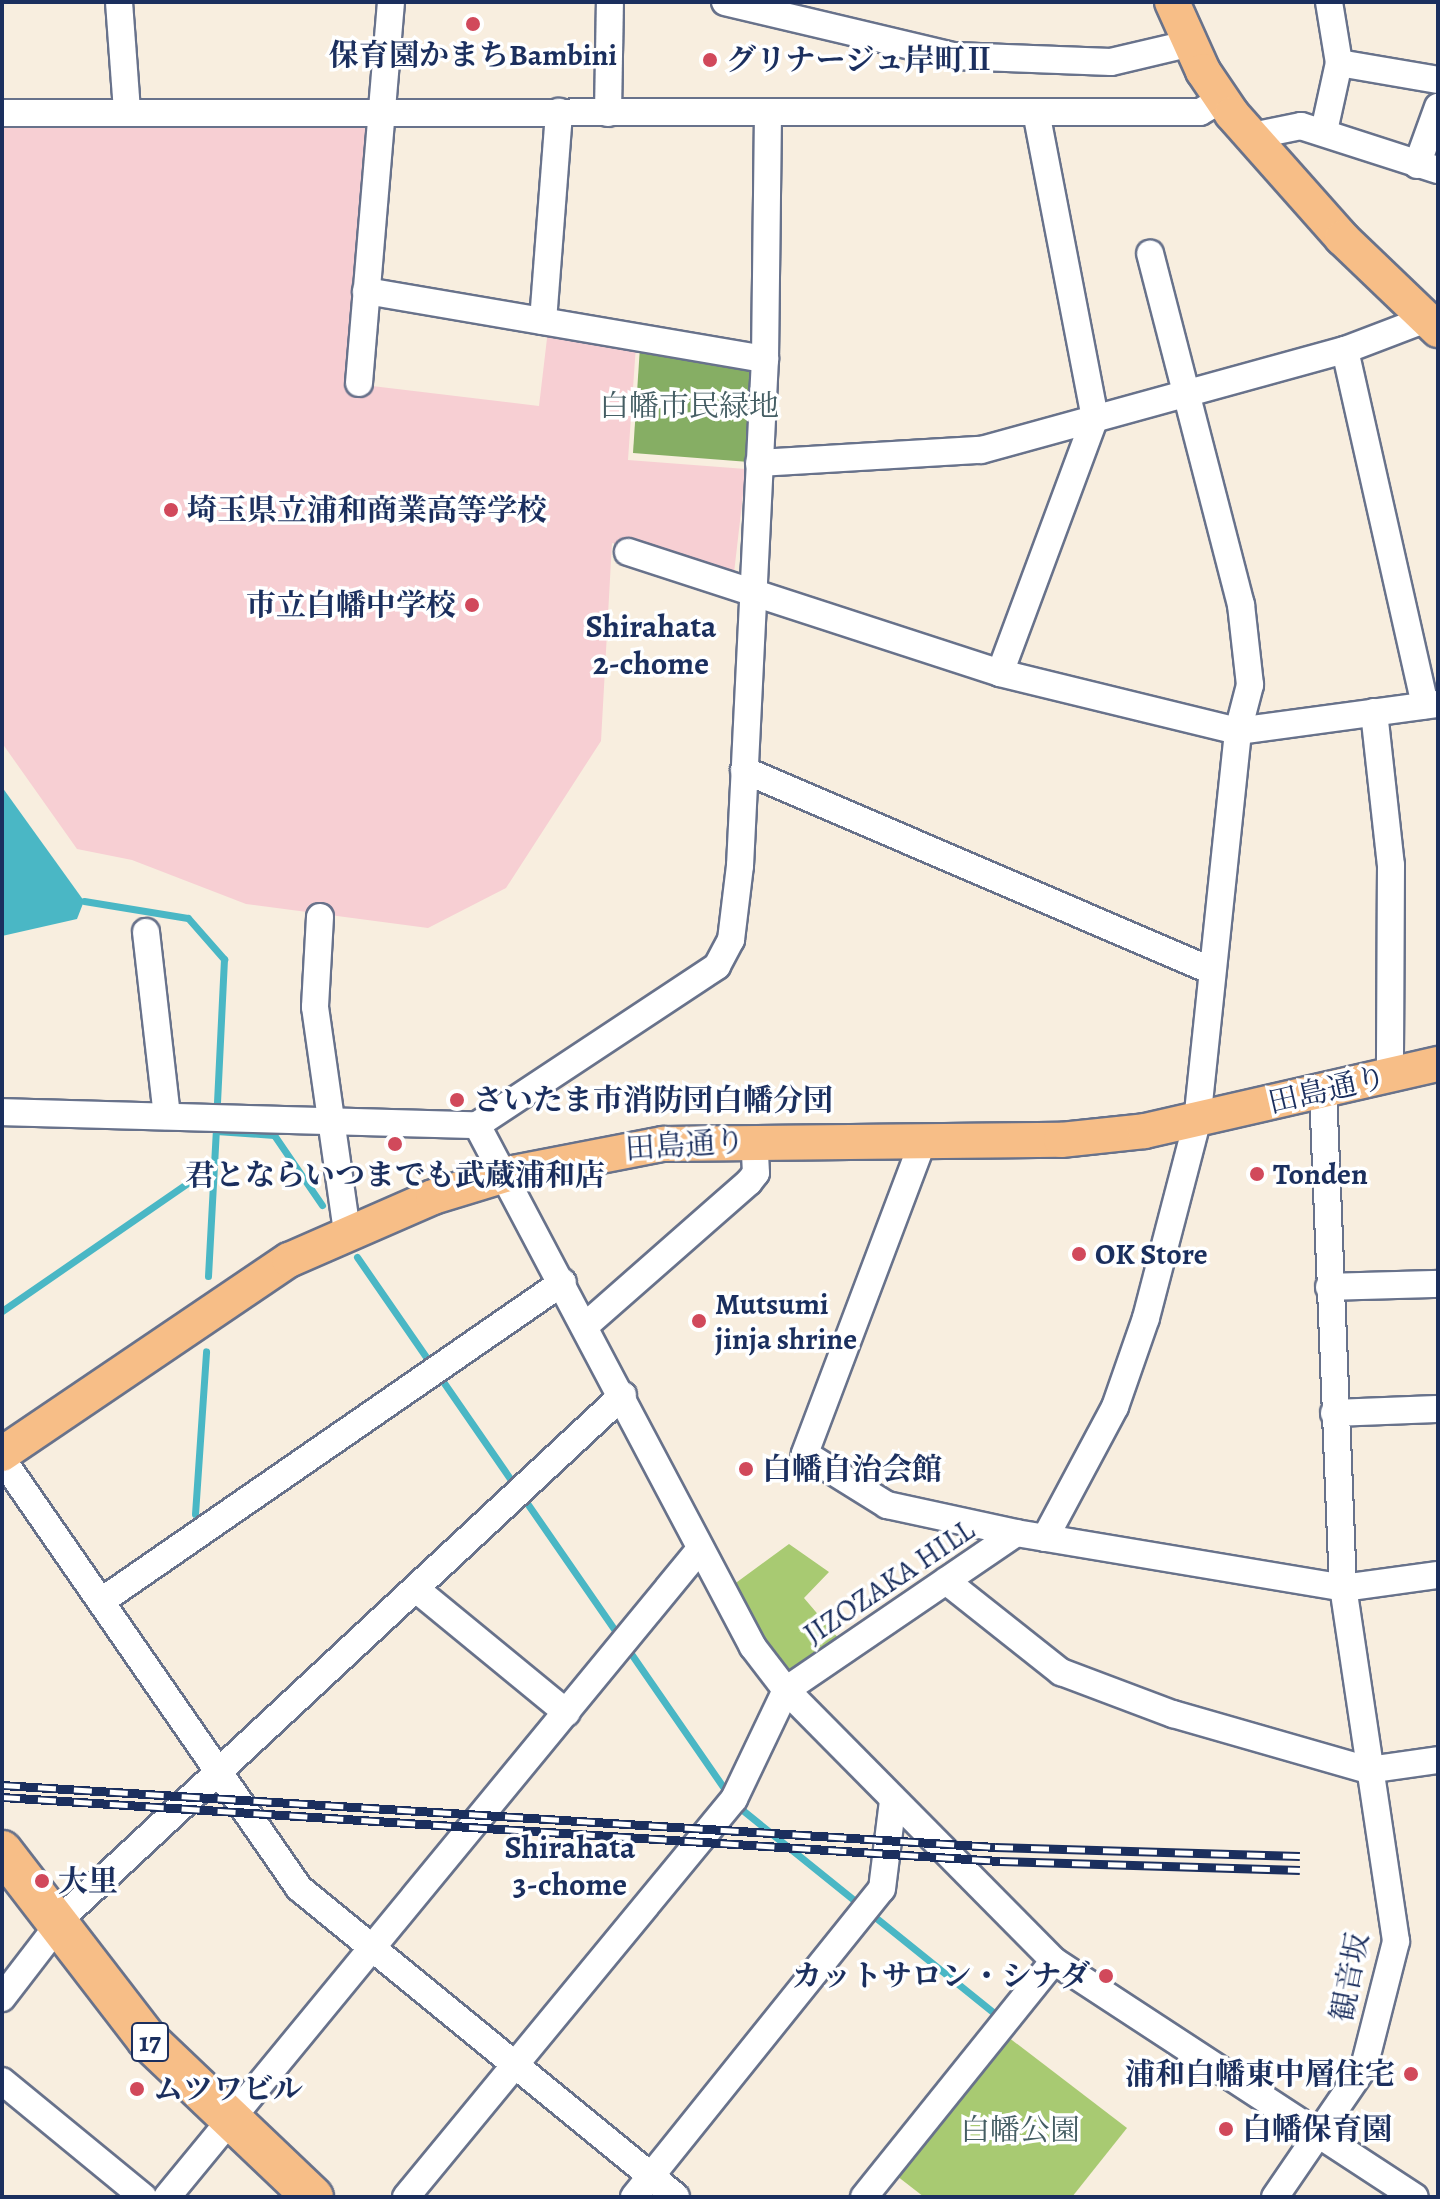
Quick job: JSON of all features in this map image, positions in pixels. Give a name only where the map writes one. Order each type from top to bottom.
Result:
[{"type":"highway","name":"17","points":[[2,1851],[57,1930],[227,2122],[313,2197]]},
{"type":"main road","points":[[1172,2],[1188,44],[1221,100],[1432,324]]},
{"type":"main road","name":"田島通り","points":[[2,1456],[183,1326],[347,1231],[508,1174],[589,1153],[754,1140],[1061,1140],[1197,1122],[1438,1064]]},
{"type":"street","points":[[119,2],[127,112]]},
{"type":"street","points":[[359,383],[391,2]]},
{"type":"street","points":[[608,113],[610,2]]},
{"type":"street","points":[[725,2],[778,8],[954,56],[1111,62],[1188,44]]},
{"type":"street","points":[[1324,131],[1339,63],[1329,2]]},
{"type":"street","points":[[1339,63],[1438,80]]},
{"type":"street","points":[[2,113],[1200,112],[1221,100]]},
{"type":"street","points":[[1252,136],[1301,126],[1428,167],[1438,107]]},
{"type":"street","points":[[543,321],[559,112]]},
{"type":"street","points":[[1000,673],[1095,418],[1036,113]]},
{"type":"street","points":[[2,1112],[477,1125],[717,966],[731,940],[744,770],[750,590],[765,359],[768,114]]},
{"type":"street","points":[[1045,1538],[1115,1407],[1146,1318],[1197,1122],[1238,731],[1250,685],[1241,605],[1150,254]]},
{"type":"street","points":[[366,291],[765,359]]},
{"type":"street","points":[[759,463],[981,450],[1432,324]]},
{"type":"street","points":[[628,552],[1000,673],[1238,731],[1431,704],[1345,350]]},
{"type":"street","points":[[1374,712],[1391,865],[1390,1075]]},
{"type":"street","points":[[744,770],[1212,971]]},
{"type":"street","points":[[320,917],[315,1007],[347,1231]]},
{"type":"street","points":[[146,932],[167,1116]]},
{"type":"street","name":"観音坂","points":[[1275,2197],[1319,2137],[1364,2067],[1396,1941],[1343,1588],[1323,1091]]},
{"type":"street","points":[[477,1125],[508,1174],[753,1647],[893,1801],[1054,1961],[1415,2197]]},
{"type":"street","points":[[585,1326],[749,1182],[756,1173],[754,1140]]},
{"type":"street","points":[[923,1141],[805,1454],[887,1505],[1016,1533],[1343,1588],[1438,1575]]},
{"type":"street","points":[[103,1600],[563,1282]]},
{"type":"street","points":[[1329,1287],[1438,1284]]},
{"type":"street","points":[[2,1998],[57,1930],[218,1773],[623,1395]]},
{"type":"street","points":[[1334,1413],[1436,1409]]},
{"type":"street","points":[[2,1456],[299,1888],[676,2197]]},
{"type":"street","name":"JIZOZAKA HILL","points":[[792,1687],[1016,1533]]},
{"type":"street","points":[[167,2197],[374,1950],[700,1549]]},
{"type":"street","points":[[946,1581],[1061,1672],[1173,1714],[1368,1770],[1438,1760]]},
{"type":"street","points":[[416,1589],[567,1713]]},
{"type":"street","points":[[406,2197],[734,1799],[792,1687]]},
{"type":"street","points":[[634,2197],[882,1889],[893,1801]]},
{"type":"street","points":[[864,2197],[1054,1961]]},
{"type":"street","points":[[2,2081],[143,2197]]},
{"type":"shaded area","name":"埼玉県立浦和商業高等学校","points":[[372,118],[347,383],[539,406],[548,330],[636,345],[628,460],[746,469],[734,573],[612,543],[601,741],[506,888],[428,928],[246,904],[132,860],[77,849],[2,743],[2,119]]},
{"type":"green space","name":"白幡市民緑地","points":[[640,347],[756,367],[749,462],[633,453]]},
{"type":"green space","points":[[789,1544],[829,1572],[804,1598],[839,1639],[788,1674],[733,1585]]},
{"type":"green space","name":"白幡公園","points":[[1008,2037],[1127,2128],[1072,2197],[924,2197],[897,2176]]},
{"type":"water","points":[[2,787],[84,901],[77,919],[2,936]]},
{"type":"waterway","points":[[84,901],[188,918],[224,959],[217,1104]]},
{"type":"waterway","points":[[208,1276],[216,1129]]},
{"type":"waterway","points":[[216,1131],[274,1135],[322,1205]]},
{"type":"waterway","points":[[2,1311],[214,1165]]},
{"type":"waterway","points":[[357,1257],[728,1794]]},
{"type":"waterway","points":[[195,1514],[206,1351]]},
{"type":"waterway","points":[[735,1804],[998,2016]]},
{"type":"railway","points":[[2,1785],[995,1847],[1300,1856]]},
{"type":"railway","points":[[2,1797],[1000,1861],[1300,1870]]},
{"type":"place","name":"保育園かまちBambini","points":[[473,24]]},
{"type":"place","name":"グリナージュ岸町Ⅱ","points":[[710,60]]},
{"type":"place","name":"埼玉県立浦和商業高等学校","points":[[171,510]]},
{"type":"place","name":"市立白幡中学校","points":[[472,605]]},
{"type":"place","name":"さいたま市消防団白幡分団","points":[[457,1100]]},
{"type":"place","name":"君とならいつまでも武蔵浦和店","points":[[395,1144]]},
{"type":"place","name":"Tonden","points":[[1257,1174]]},
{"type":"place","name":"OK Store","points":[[1079,1254]]},
{"type":"place","name":"Mutsumi jinja shrine","points":[[699,1321]]},
{"type":"place","name":"白幡自治会館","points":[[746,1469]]},
{"type":"place","name":"大里","points":[[42,1881]]},
{"type":"place","name":"カットサロン・シナダ","points":[[1106,1976]]},
{"type":"place","name":"浦和白幡東中層住宅","points":[[1411,2074]]},
{"type":"place","name":"ムツワビル","points":[[137,2089]]},
{"type":"place","name":"白幡保育園","points":[[1226,2129]]},
{"type":"district","name":"Shirahata 2-chome","points":[[651,646]]},
{"type":"district","name":"Shirahata 3-chome","points":[[570,1866]]}]
